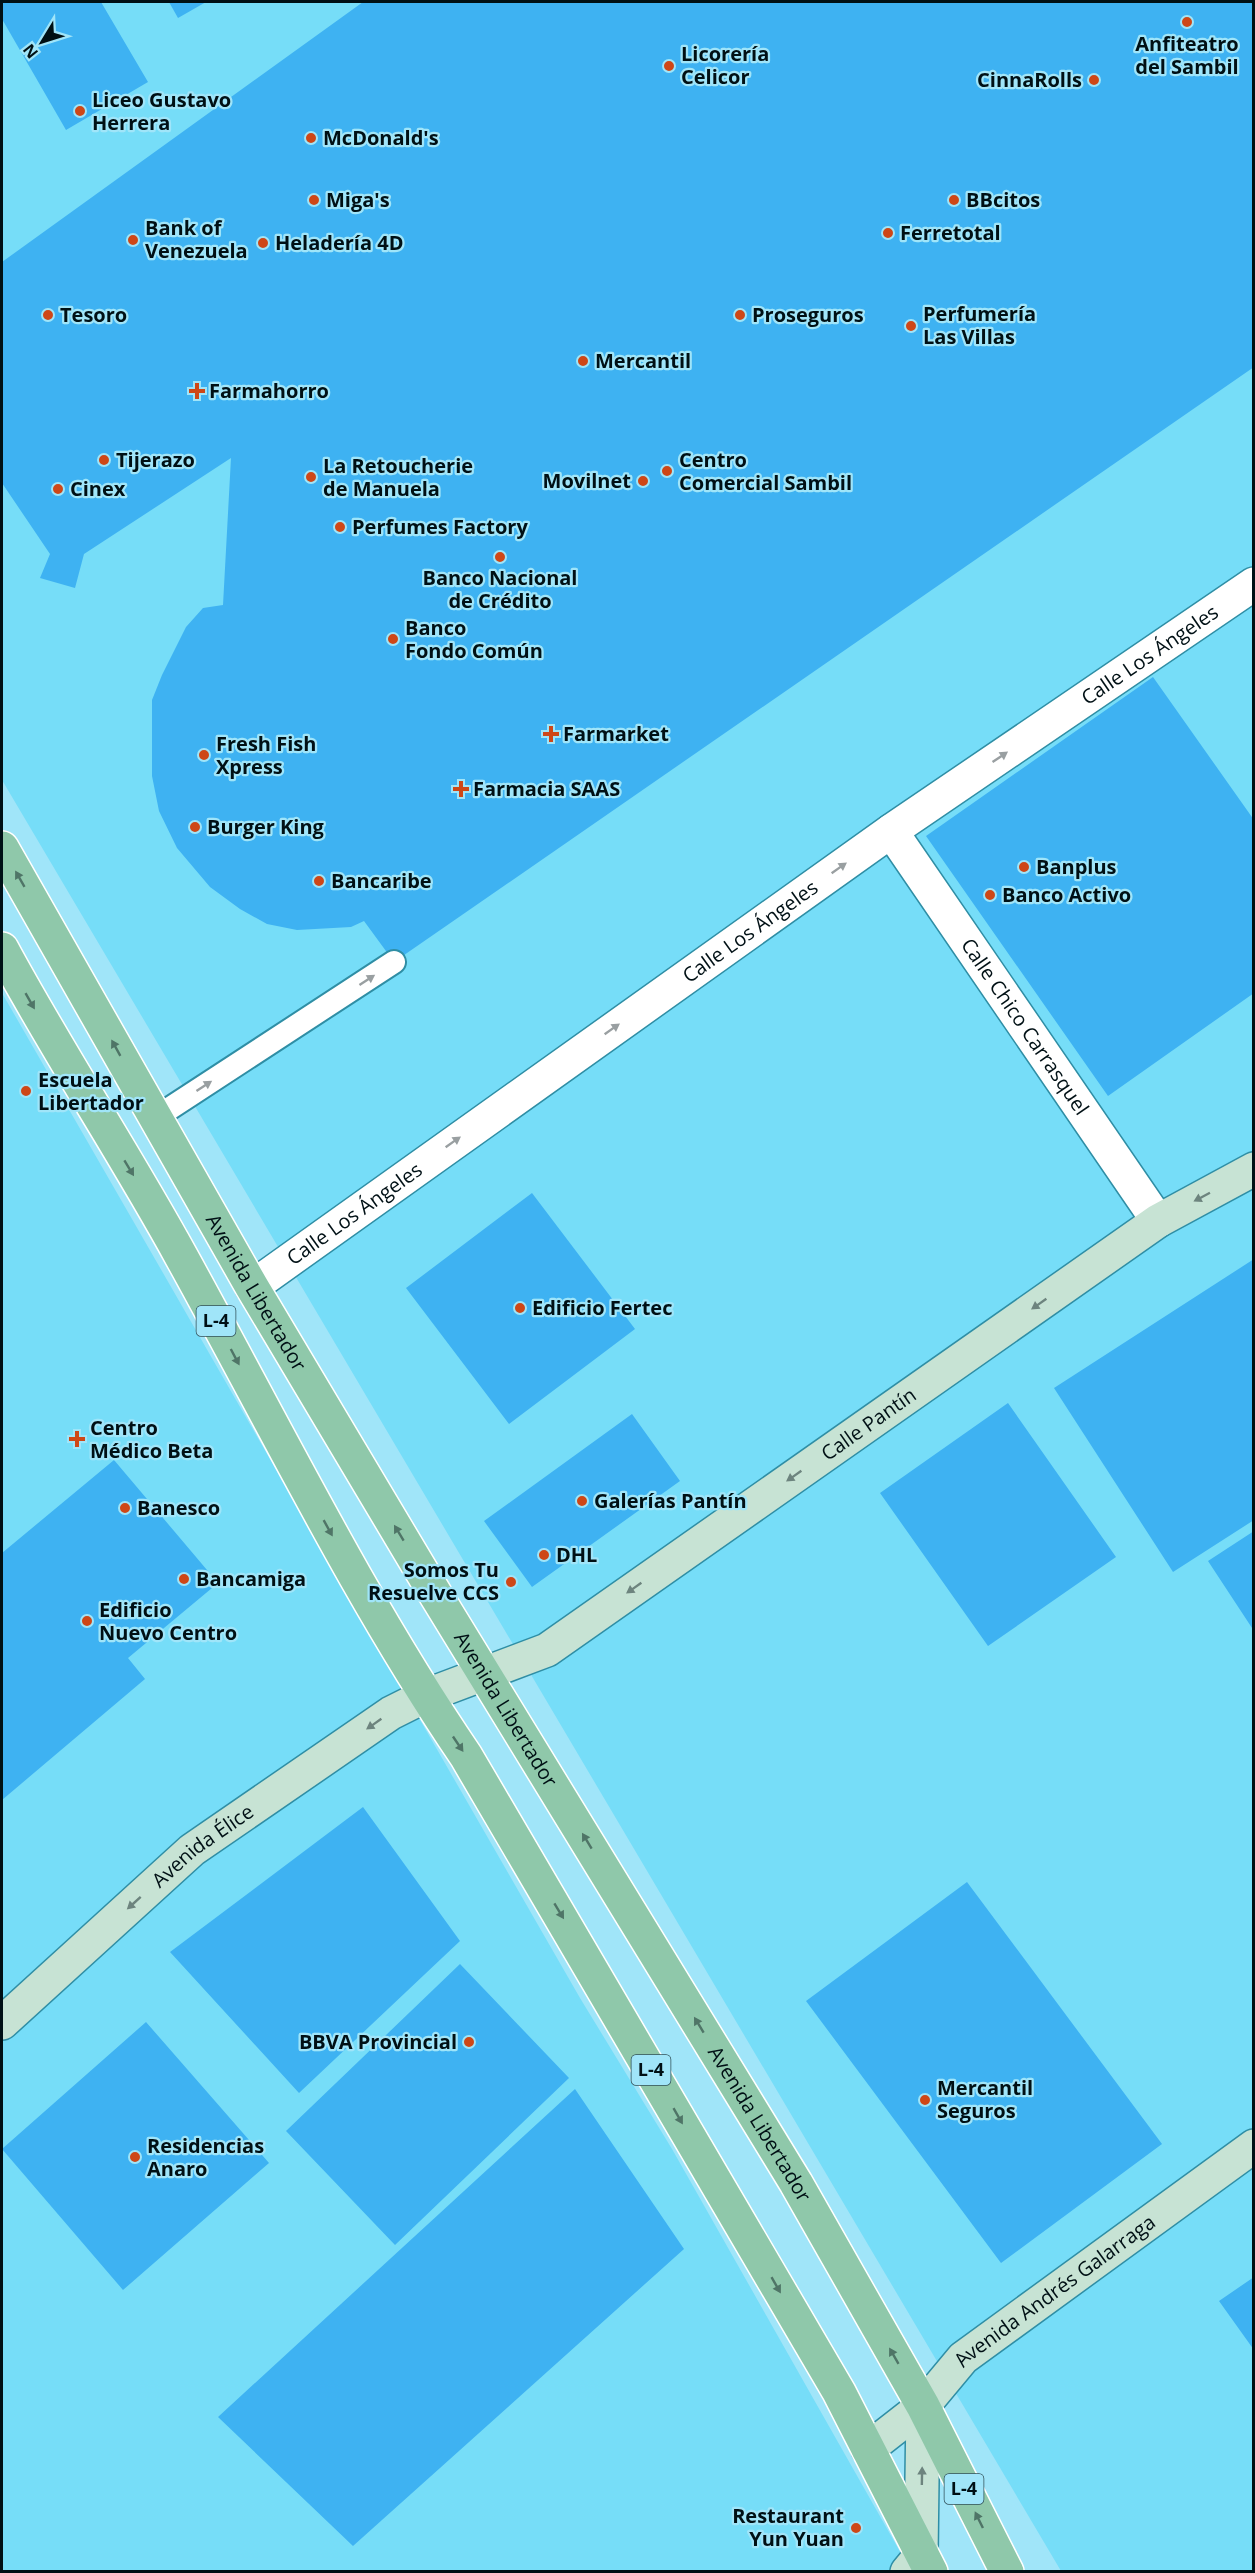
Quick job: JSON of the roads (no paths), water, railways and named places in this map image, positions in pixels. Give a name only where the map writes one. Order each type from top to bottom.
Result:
[{"type":"main road","name":"Avenida Libertador","points":[[2,848],[252,1287],[483,1673],[796,2182],[923,2406],[1007,2571]]},
{"type":"main road","name":"L-4","points":[[2,950],[180,1254],[328,1527],[425,1696],[466,1756],[600,1981],[833,2382],[868,2449],[919,2566]]},
{"type":"main road","name":"Calle Pantín","points":[[425,1696],[547,1650],[1158,1221],[1254,1169]]},
{"type":"main road","name":"Avenida Élice","points":[[2,2024],[192,1850],[391,1713],[425,1696]]},
{"type":"main road","name":"Avenida Andrés Galarraga","points":[[868,2449],[923,2406],[963,2358],[1254,2146]]},
{"type":"main road","points":[[919,2566],[923,2406]]},
{"type":"street","name":"Calle Los Ángeles","points":[[252,1287],[891,831],[1254,584]]},
{"type":"street","name":"Calle Chico Carrasquel","points":[[891,831],[1158,1221]]},
{"type":"lane","points":[[155,1118],[394,962]]},
{"type":"place","name":"Anfiteatro del Sambil","points":[[1187,22]]},
{"type":"place","name":"Licorería Celicor","points":[[669,66]]},
{"type":"place","name":"CinnaRolls","points":[[1094,80]]},
{"type":"place","name":"Liceo Gustavo Herrera","points":[[80,111]]},
{"type":"place","name":"McDonald's","points":[[311,138]]},
{"type":"place","name":"Miga's","points":[[314,200]]},
{"type":"place","name":"BBcitos","points":[[954,200]]},
{"type":"place","name":"Ferretotal","points":[[888,233]]},
{"type":"place","name":"Bank of Venezuela","points":[[133,240]]},
{"type":"place","name":"Heladería 4D","points":[[263,243]]},
{"type":"place","name":"Tesoro","points":[[48,315]]},
{"type":"place","name":"Proseguros","points":[[740,315]]},
{"type":"place","name":"Perfumería Las Villas","points":[[911,326]]},
{"type":"place","name":"Mercantil","points":[[583,361]]},
{"type":"place","name":"Farmahorro","points":[[197,391]]},
{"type":"place","name":"Tijerazo","points":[[104,460]]},
{"type":"place","name":"Centro Comercial Sambil","points":[[667,471]]},
{"type":"place","name":"La Retoucherie de Manuela","points":[[311,477]]},
{"type":"place","name":"Movilnet","points":[[643,481]]},
{"type":"place","name":"Cinex","points":[[58,489]]},
{"type":"place","name":"Perfumes Factory","points":[[340,527]]},
{"type":"place","name":"Banco Nacional de Crédito","points":[[500,557]]},
{"type":"place","name":"Banco Fondo Común","points":[[393,639]]},
{"type":"place","name":"Farmarket","points":[[551,734]]},
{"type":"place","name":"Fresh Fish Xpress","points":[[204,755]]},
{"type":"place","name":"Farmacia SAAS","points":[[461,789]]},
{"type":"place","name":"Burger King","points":[[195,827]]},
{"type":"place","name":"Banplus","points":[[1024,867]]},
{"type":"place","name":"Bancaribe","points":[[319,881]]},
{"type":"place","name":"Banco Activo","points":[[990,895]]},
{"type":"place","name":"Escuela Libertador","points":[[26,1091]]},
{"type":"place","name":"Edificio Fertec","points":[[520,1308]]},
{"type":"place","name":"Centro Médico Beta","points":[[77,1439]]},
{"type":"place","name":"Galerías Pantín","points":[[582,1501]]},
{"type":"place","name":"Banesco","points":[[125,1508]]},
{"type":"place","name":"DHL","points":[[544,1555]]},
{"type":"place","name":"Bancamiga","points":[[184,1579]]},
{"type":"place","name":"Somos Tu Resuelve CCS","points":[[511,1582]]},
{"type":"place","name":"Edificio Nuevo Centro","points":[[87,1621]]},
{"type":"place","name":"BBVA Provincial","points":[[469,2042]]},
{"type":"place","name":"Mercantil Seguros","points":[[925,2100]]},
{"type":"place","name":"Residencias Anaro","points":[[135,2157]]},
{"type":"place","name":"Restaurant Yun Yuan","points":[[856,2528]]}]
